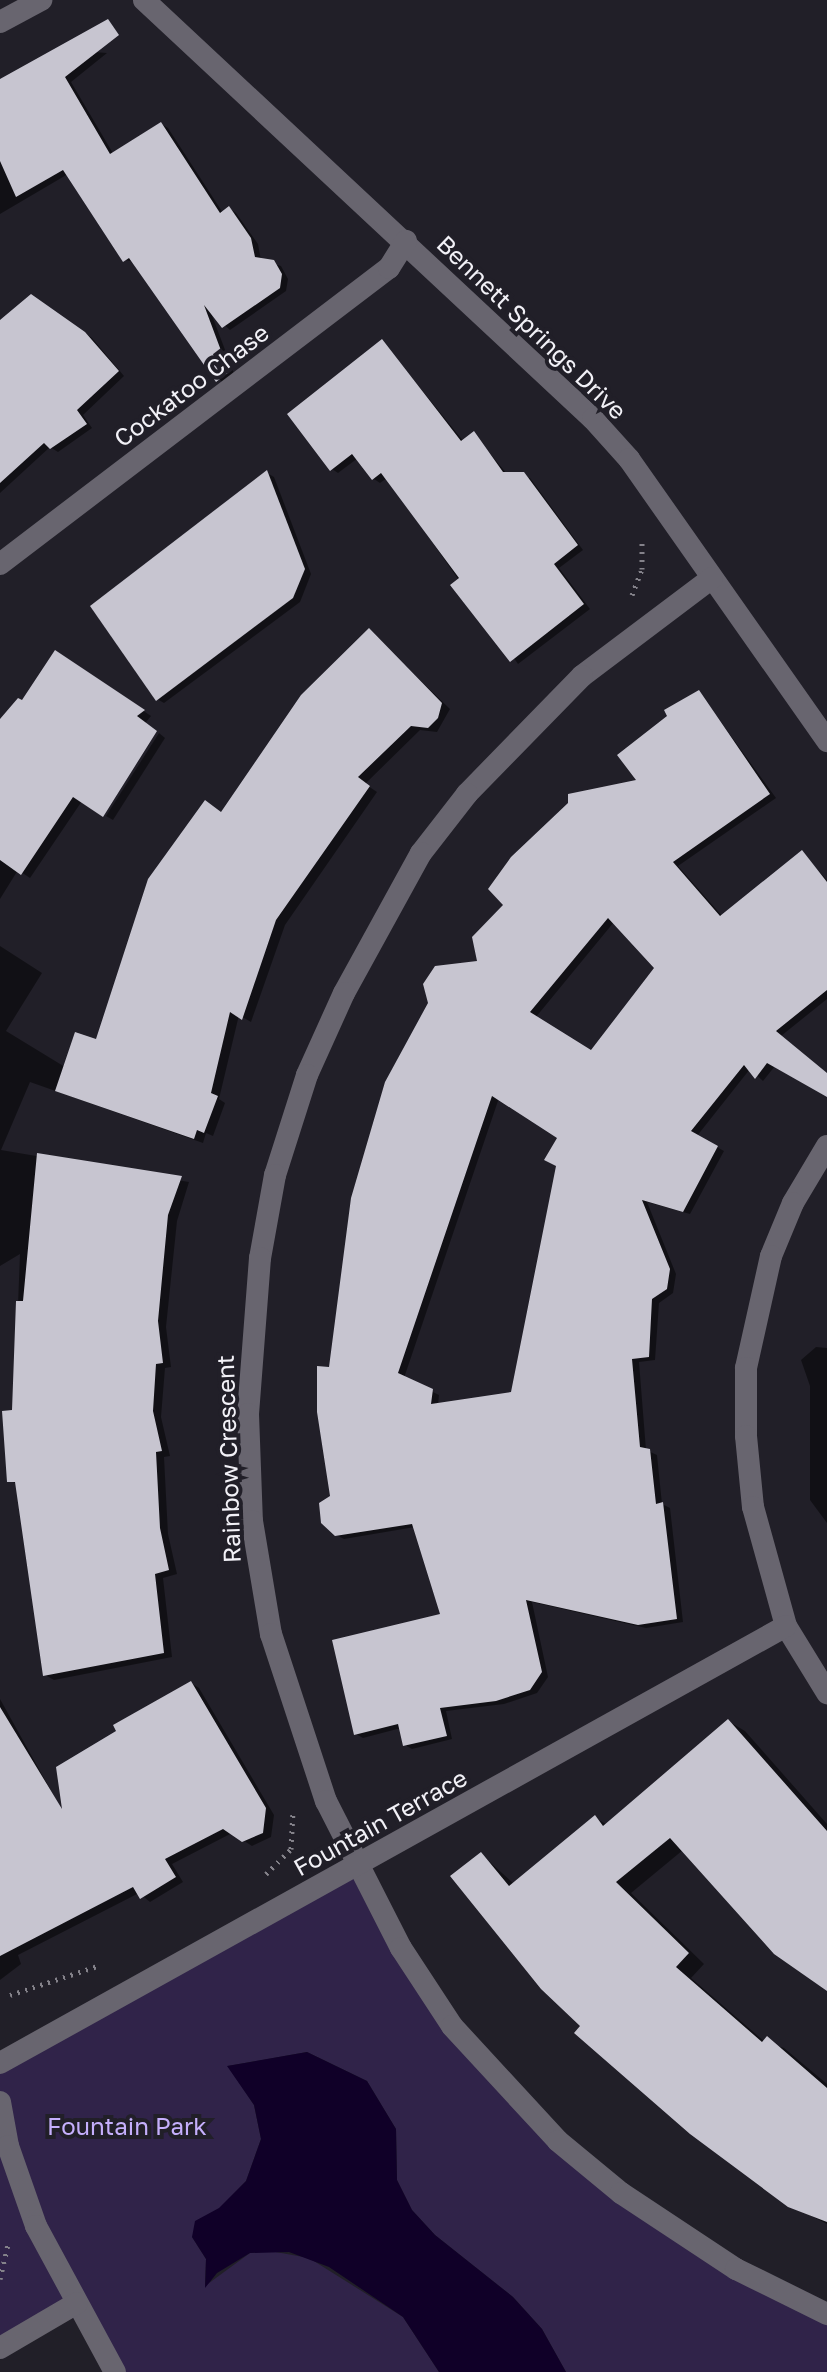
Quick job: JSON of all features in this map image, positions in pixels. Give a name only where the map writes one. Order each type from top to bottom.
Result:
[{"type":"street","points":[[0,22],[41,0]]},
{"type":"street","name":"Bennett Springs Drive","points":[[144,0],[406,241],[629,459],[827,741]]},
{"type":"street","name":"Cockatoo Chase","points":[[0,564],[389,268],[406,241]]},
{"type":"street","name":"Rainbow Crescent","points":[[712,578],[582,676],[467,794],[421,853],[344,993],[307,1075],[275,1175],[251,1338],[248,1414],[258,1578],[300,1731],[356,1865],[401,1948],[452,2026],[558,2141],[671,2230],[827,2314]]},
{"type":"street","points":[[827,1146],[793,1203],[771,1256],[746,1368],[753,1507],[786,1626],[827,1693]]},
{"type":"street","name":"Fountain Terrace","points":[[0,2063],[786,1626]]},
{"type":"street","points":[[0,2102],[8,2146],[36,2226],[115,2372]]},
{"type":"street","points":[[0,2348],[77,2303]]},
{"type":"path","points":[[629,601],[642,569],[640,531]]},
{"type":"path","points":[[261,1879],[291,1849],[293,1805]]},
{"type":"path","points":[[10,1995],[104,1964]]},
{"type":"green space","name":"Fountain Park","points":[[356,1865],[452,2026],[621,2193],[827,2314],[827,2372],[566,2372],[542,2329],[513,2297],[435,2235],[412,2210],[397,2180],[396,2129],[367,2081],[307,2052],[228,2066],[254,2105],[261,2139],[246,2181],[192,2237],[206,2259],[205,2286],[250,2253],[270,2251],[309,2258],[403,2317],[439,2372],[115,2372],[77,2303],[0,2348],[0,2063]]},
{"type":"shaded area","points":[[307,2052],[367,2081],[396,2129],[397,2180],[412,2210],[435,2235],[513,2297],[542,2329],[566,2372],[439,2372],[403,2317],[329,2267],[289,2252],[250,2253],[217,2273],[205,2288],[206,2259],[192,2237],[195,2221],[219,2208],[246,2181],[261,2139],[254,2105],[227,2066]]},
{"type":"building","points":[[108,19],[119,35],[65,77],[110,154],[161,122],[220,213],[229,206],[251,238],[255,257],[274,260],[282,274],[280,288],[222,328],[204,305],[229,372],[216,382],[129,258],[123,262],[63,170],[16,197],[0,161],[0,79]]},
{"type":"building","points":[[31,294],[85,332],[119,371],[77,410],[87,424],[50,449],[44,443],[0,483],[0,320]]},
{"type":"building","points":[[382,339],[461,441],[474,431],[503,472],[524,472],[578,545],[554,564],[584,604],[510,662],[450,585],[459,578],[381,473],[372,480],[352,454],[330,471],[287,414]]},
{"type":"building","points":[[267,470],[305,569],[293,598],[156,701],[90,606]]},
{"type":"building","points":[[369,628],[442,703],[438,718],[428,728],[411,726],[358,777],[370,786],[276,920],[242,1020],[230,1012],[211,1093],[218,1096],[204,1133],[197,1130],[194,1139],[55,1091],[75,1032],[96,1039],[148,879],[205,800],[221,812],[301,695]]},
{"type":"building","points":[[55,650],[145,710],[137,716],[157,731],[103,817],[73,797],[21,875],[0,860],[0,719],[18,698],[22,700]]},
{"type":"building","points":[[699,690],[770,794],[673,862],[720,916],[802,850],[827,882],[827,990],[776,1031],[827,1073],[827,1097],[767,1063],[755,1079],[744,1065],[691,1131],[718,1146],[683,1212],[642,1200],[670,1269],[667,1289],[652,1299],[649,1357],[632,1359],[640,1447],[650,1449],[656,1504],[663,1502],[677,1619],[638,1625],[526,1600],[542,1672],[530,1690],[496,1701],[440,1708],[447,1736],[403,1746],[398,1724],[354,1735],[332,1640],[440,1614],[412,1524],[335,1536],[321,1523],[319,1503],[330,1496],[317,1412],[317,1366],[329,1367],[351,1198],[385,1082],[428,1003],[423,984],[435,966],[477,961],[472,937],[503,905],[488,889],[511,857],[568,803],[568,794],[636,780],[617,755],[667,716],[664,710]],"holes":[[[608,918],[654,968],[591,1050],[530,1012]],[[492,1096],[557,1138],[544,1160],[556,1166],[511,1392],[431,1404],[433,1389],[398,1373]]]},
{"type":"building","points":[[37,1153],[182,1176],[168,1215],[158,1321],[163,1363],[156,1364],[153,1411],[162,1451],[156,1452],[160,1528],[169,1570],[155,1574],[164,1653],[43,1676],[15,1482],[7,1482],[2,1411],[12,1410],[16,1301],[23,1301]]},
{"type":"building","points":[[191,1681],[266,1808],[263,1833],[242,1842],[223,1829],[165,1859],[176,1877],[140,1899],[133,1887],[0,1956],[0,1707],[62,1809],[56,1767],[116,1731],[113,1725]]},
{"type":"building","points":[[728,1719],[827,1831],[827,1991],[774,1954],[670,1838],[616,1882],[689,1953],[676,1967],[762,2042],[767,2036],[827,2088],[827,2222],[788,2207],[690,2134],[574,2033],[580,2026],[541,1989],[450,1876],[481,1852],[509,1886],[595,1815],[603,1826]]}]
